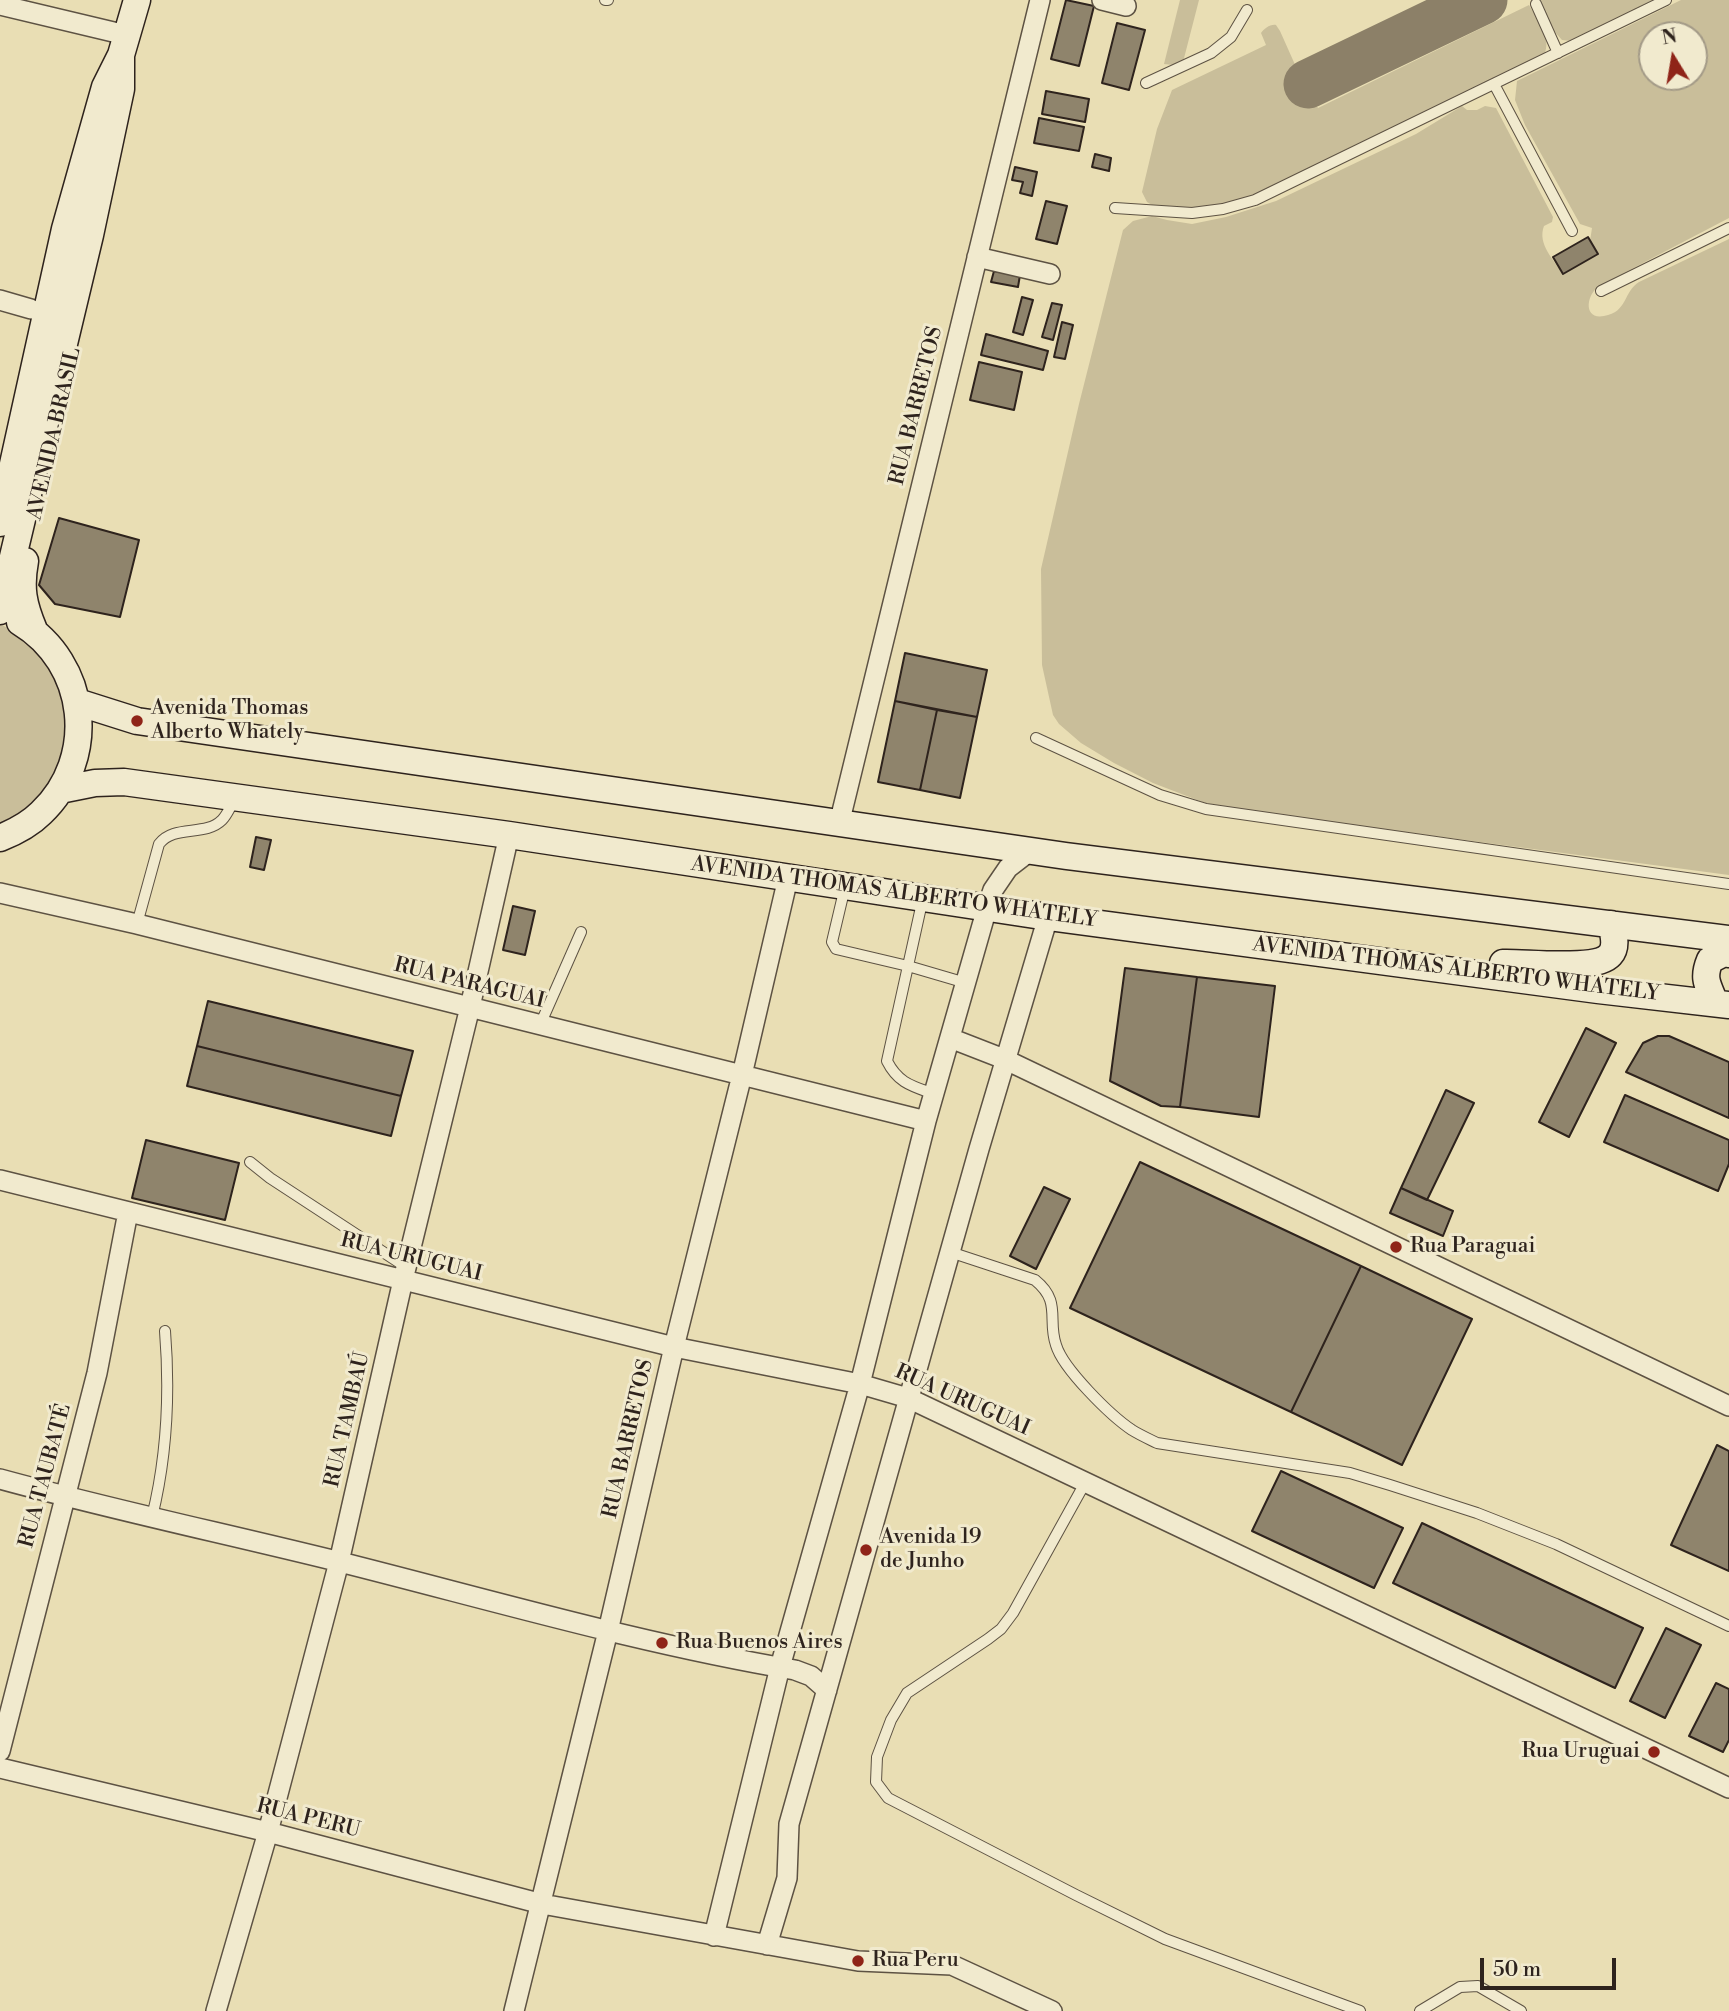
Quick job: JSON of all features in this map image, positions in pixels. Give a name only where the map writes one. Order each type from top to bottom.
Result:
[{"type":"main road","name":"AVENIDA BRASIL","points":[[0,450],[32,309],[65,229],[105,87],[123,45],[137,0]]},
{"type":"main road","name":"AVENIDA BRASIL","points":[[0,523],[90,235],[121,89],[123,45]]},
{"type":"main road","name":"AVENIDA BRASIL","points":[[0,611],[41,391],[65,229]]},
{"type":"main road","name":"AVENIDA BRASIL","points":[[34,630],[26,613],[21,582],[85,311],[90,235]]},
{"type":"main road","points":[[0,611],[34,630],[54,650],[69,675],[78,702],[79,733],[74,763],[60,790],[41,813],[18,831],[0,838]]},
{"type":"main road","points":[[78,702],[137,722],[839,824],[1030,851],[1729,939]]},
{"type":"main road","name":"AVENIDA THOMAS ALBERTO WHATELY","points":[[60,790],[95,783],[124,782],[509,835],[1048,917],[1724,1006]]},
{"type":"main road","points":[[1435,968],[1507,963],[1591,964],[1610,956],[1614,947],[1611,924]]},
{"type":"main road","points":[[1724,1006],[1708,985],[1705,972],[1710,960],[1724,953],[1729,954]]},
{"type":"street","name":"RUA BARRETOS","points":[[839,824],[1040,0]]},
{"type":"street","points":[[1102,0],[1126,6]]},
{"type":"street","points":[[0,5],[123,45]]},
{"type":"street","points":[[977,257],[1050,274]]},
{"type":"street","points":[[0,300],[32,309]]},
{"type":"street","name":"RUA TAMBAÚ","points":[[216,2011],[268,1832],[339,1562],[509,835]]},
{"type":"street","points":[[714,1936],[780,1667],[860,1384],[926,1121],[987,908],[993,890],[1008,867],[1030,851]]},
{"type":"street","name":"RUA BARRETOS","points":[[514,2011],[788,878]]},
{"type":"street","name":"RUA PARAGUAI","points":[[0,893],[137,924],[926,1121]]},
{"type":"street","points":[[766,1945],[787,1878],[789,1824],[1004,1059],[1048,917]]},
{"type":"street","points":[[950,1038],[1004,1059],[1729,1406]]},
{"type":"street","name":"RUA URUGUAI","points":[[0,1180],[128,1212],[405,1274],[674,1347],[860,1384],[908,1398],[1729,1788]]},
{"type":"street","name":"RUA TAUBATÉ","points":[[0,1751],[63,1497],[97,1373],[128,1212]]},
{"type":"street","points":[[0,1479],[63,1497],[339,1562],[608,1631],[802,1671],[827,1690]]},
{"type":"street","name":"RUA PERU","points":[[0,1768],[268,1832],[542,1904],[858,1961],[952,1965],[1052,2011]]},
{"type":"lane","points":[[1115,208],[1192,213],[1223,209],[1255,200],[1665,0]]},
{"type":"lane","points":[[1536,4],[1558,53]]},
{"type":"lane","points":[[1146,83],[1211,53],[1231,37],[1247,10]]},
{"type":"lane","points":[[1494,84],[1572,231]]},
{"type":"lane","points":[[1601,290],[1729,228]]},
{"type":"lane","points":[[1036,738],[1160,795],[1206,809],[1729,884]]},
{"type":"lane","points":[[137,924],[163,838],[211,827],[222,821],[236,797]]},
{"type":"lane","points":[[845,886],[832,942],[835,949],[966,983]]},
{"type":"lane","points":[[923,898],[887,1061],[893,1073],[905,1083],[934,1094]]},
{"type":"lane","points":[[540,1025],[581,932]]},
{"type":"lane","points":[[250,1162],[405,1274]]},
{"type":"lane","points":[[950,1252],[1035,1280],[1044,1287],[1051,1299],[1056,1345],[1072,1373],[1132,1431],[1157,1443],[1350,1473],[1477,1513],[1556,1544],[1729,1626]]},
{"type":"lane","points":[[152,1517],[168,1411],[165,1331]]},
{"type":"lane","points":[[1085,1483],[1013,1613],[1001,1629],[907,1693],[891,1720],[877,1757],[876,1782],[888,1798],[1165,1939],[1360,2011]]},
{"type":"lane","points":[[1420,2011],[1460,1987],[1478,1986],[1521,2011]]},
{"type":"shaded area","points":[[1180,0],[1199,0],[1182,66],[1164,64]]},
{"type":"shaded area","points":[[1660,0],[1580,42],[1562,40],[1553,30],[1539,1]]},
{"type":"shaded area","points":[[1681,0],[1729,0],[1729,218],[1599,286],[1591,295],[1589,306],[1590,311],[1597,316],[1612,314],[1639,282],[1729,239],[1729,875],[1291,817],[1205,803],[1153,783],[1114,763],[1081,743],[1059,724],[1053,715],[1042,665],[1041,569],[1123,230],[1133,221],[1152,216],[1192,224],[1226,217],[1276,201],[1416,134],[1462,106],[1467,110],[1477,110],[1485,106],[1496,108],[1553,217],[1552,222],[1544,226],[1543,239],[1548,252],[1563,274],[1597,254],[1590,241],[1592,228],[1580,224],[1525,125],[1515,100],[1517,81],[1638,21],[1638,91],[1708,91],[1708,21],[1638,21]]},
{"type":"shaded area","points":[[1529,5],[1545,36],[1544,56],[1254,200],[1223,209],[1160,210],[1147,202],[1142,192],[1157,129],[1172,90],[1266,45],[1261,33],[1269,26],[1276,25],[1280,31],[1305,87],[1318,108]]},
{"type":"shaded area","points":[[0,624],[23,636],[52,666],[67,704],[67,746],[50,784],[20,813],[0,823]]},
{"type":"building","points":[[1066,0],[1094,6],[1079,66],[1051,59]]},
{"type":"building","points":[[1117,23],[1145,30],[1129,90],[1102,83]]},
{"type":"building","points":[[1046,91],[1089,99],[1085,122],[1042,114]]},
{"type":"building","points":[[1039,118],[1084,127],[1079,151],[1034,143]]},
{"type":"building","points":[[1095,154],[1111,158],[1109,171],[1092,167]]},
{"type":"building","points":[[1015,167],[1037,172],[1032,196],[1020,193],[1023,182],[1012,180]]},
{"type":"building","points":[[1046,201],[1067,206],[1057,244],[1036,239]]},
{"type":"building","points":[[1588,237],[1598,254],[1563,274],[1553,257]]},
{"type":"building","points":[[994,271],[1020,275],[1018,287],[991,282]]},
{"type":"building","points":[[1022,297],[1033,300],[1023,335],[1013,332]]},
{"type":"building","points":[[1052,303],[1062,305],[1053,340],[1042,337]]},
{"type":"building","points":[[1062,322],[1073,325],[1065,359],[1054,357]]},
{"type":"building","points":[[986,334],[1048,351],[1043,370],[981,355]]},
{"type":"building","points":[[979,362],[1022,372],[1014,410],[970,400]]},
{"type":"building","points":[[59,518],[139,540],[120,617],[55,604],[39,585]]},
{"type":"building","points":[[905,653],[987,670],[977,717],[895,701]]},
{"type":"building","points":[[895,701],[937,710],[920,790],[878,782]]},
{"type":"building","points":[[937,710],[977,717],[960,798],[920,790]]},
{"type":"building","points":[[256,837],[271,840],[264,870],[250,867]]},
{"type":"building","points":[[513,906],[535,911],[525,955],[503,950]]},
{"type":"building","points":[[1125,968],[1197,977],[1180,1107],[1161,1106],[1110,1081]]},
{"type":"building","points":[[1197,977],[1275,986],[1259,1117],[1180,1107]]},
{"type":"building","points":[[208,1001],[413,1051],[401,1096],[197,1046]]},
{"type":"building","points":[[1586,1028],[1616,1043],[1569,1137],[1539,1122]]},
{"type":"building","points":[[1658,1036],[1669,1036],[1729,1062],[1729,1118],[1626,1072],[1643,1043]]},
{"type":"building","points":[[197,1046],[401,1096],[391,1136],[187,1086]]},
{"type":"building","points":[[1446,1090],[1474,1103],[1427,1200],[1401,1188]]},
{"type":"building","points":[[1625,1095],[1729,1140],[1729,1164],[1718,1191],[1604,1142]]},
{"type":"building","points":[[146,1140],[239,1163],[225,1220],[132,1198]]},
{"type":"building","points":[[1140,1162],[1361,1266],[1291,1412],[1070,1308]]},
{"type":"building","points":[[1044,1187],[1070,1199],[1036,1269],[1010,1256]]},
{"type":"building","points":[[1401,1188],[1453,1211],[1443,1236],[1390,1213]]},
{"type":"building","points":[[1361,1266],[1472,1319],[1402,1465],[1291,1412]]},
{"type":"building","points":[[1717,1445],[1729,1451],[1729,1571],[1671,1545]]},
{"type":"building","points":[[1281,1471],[1403,1528],[1374,1588],[1252,1531]]},
{"type":"building","points":[[1422,1523],[1643,1628],[1615,1688],[1393,1583]]},
{"type":"building","points":[[1666,1628],[1701,1645],[1665,1718],[1630,1701]]},
{"type":"building","points":[[1716,1683],[1729,1689],[1729,1740],[1723,1752],[1689,1736]]},
{"type":"taxiway","points":[[1308,84],[1483,0]]},
{"type":"place","name":"Avenida Thomas Alberto Whately","points":[[137,721]]},
{"type":"place","name":"Rua Paraguai","points":[[1396,1247]]},
{"type":"place","name":"Avenida 19 de Junho","points":[[866,1550]]},
{"type":"place","name":"Rua Buenos Aires","points":[[662,1643]]},
{"type":"place","name":"Rua Uruguai","points":[[1654,1752]]},
{"type":"place","name":"Rua Peru","points":[[858,1961]]}]
